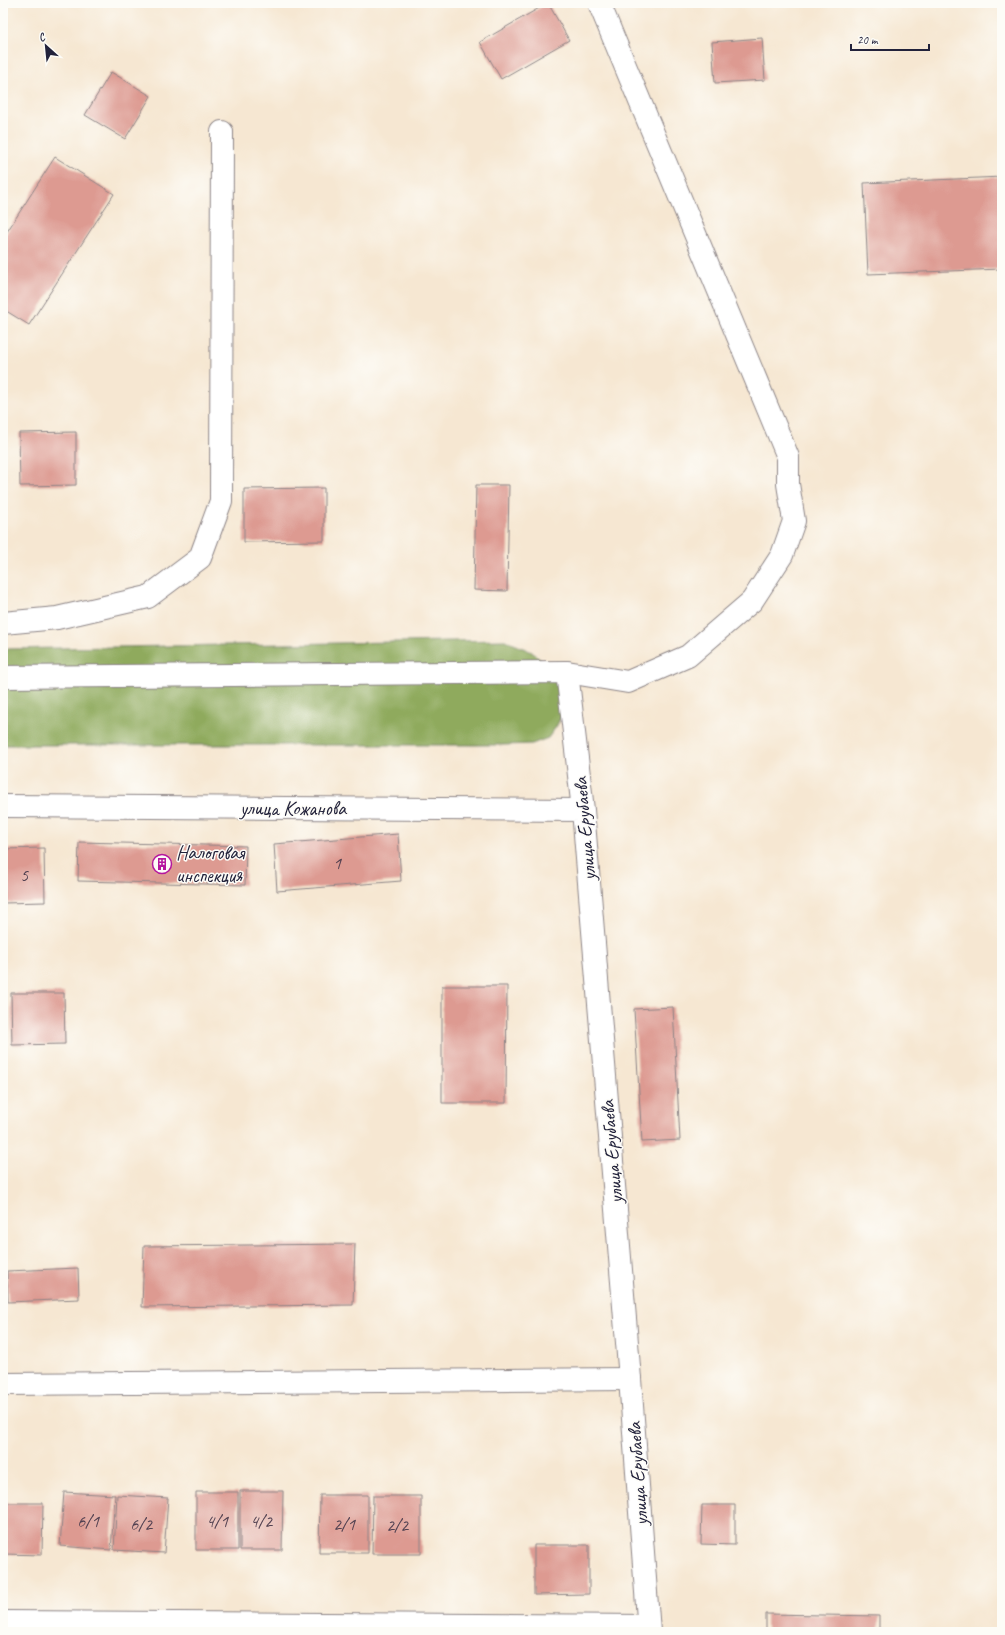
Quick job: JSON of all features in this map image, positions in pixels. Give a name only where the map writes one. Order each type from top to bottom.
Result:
[{"type":"street","points":[[3,677],[567,672],[628,682],[688,656],[752,601],[782,555],[794,521],[788,484],[788,457],[599,3]]},
{"type":"street","points":[[3,623],[57,618],[148,596],[200,558],[221,501],[222,132]]},
{"type":"street","name":"улица Ерубаева","points":[[567,672],[583,810],[630,1379],[648,1629]]},
{"type":"street","name":"улица Кожанова","points":[[3,806],[583,810]]},
{"type":"street","points":[[3,1384],[630,1379]]},
{"type":"street","points":[[3,1622],[648,1629]]},
{"type":"green space","points":[[505,640],[532,652],[554,672],[563,713],[556,727],[548,738],[532,744],[3,745],[3,649]]},
{"type":"building","points":[[548,3],[569,40],[501,79],[480,42]]},
{"type":"building","points":[[762,38],[765,80],[715,83],[712,42]]},
{"type":"building","points":[[111,72],[151,96],[125,139],[85,115]]},
{"type":"building","points":[[55,157],[114,194],[29,325],[3,309],[3,238]]},
{"type":"building","points":[[1002,177],[1002,269],[868,274],[864,183]]},
{"type":"building","points":[[76,432],[76,485],[20,486],[19,433]]},
{"type":"building","points":[[476,485],[509,485],[507,591],[474,590]]},
{"type":"building","points":[[324,488],[324,541],[244,542],[244,489]]},
{"type":"building","points":[[398,834],[401,881],[277,891],[274,844]]},
{"type":"building","name":"Налоговая инспекция","points":[[79,842],[246,846],[245,885],[78,881]]},
{"type":"building","points":[[44,848],[45,902],[3,903],[3,849]]},
{"type":"building","points":[[442,986],[507,986],[506,1103],[442,1103]]},
{"type":"building","points":[[11,993],[64,993],[65,1044],[12,1045]]},
{"type":"building","points":[[673,1007],[680,1140],[642,1142],[634,1009]]},
{"type":"building","points":[[355,1244],[353,1305],[142,1307],[144,1246]]},
{"type":"building","points":[[78,1268],[79,1299],[8,1302],[7,1271]]},
{"type":"building","points":[[240,1491],[283,1491],[282,1550],[240,1550]]},
{"type":"building","points":[[64,1492],[115,1495],[111,1550],[60,1546]]},
{"type":"building","points":[[196,1492],[238,1492],[238,1550],[196,1550]]},
{"type":"building","points":[[117,1495],[168,1498],[164,1553],[114,1550]]},
{"type":"building","points":[[320,1495],[368,1495],[368,1553],[319,1553]]},
{"type":"building","points":[[373,1496],[421,1496],[421,1554],[372,1554]]},
{"type":"building","points":[[3,1503],[43,1503],[42,1555],[3,1554]]},
{"type":"building","points":[[702,1505],[735,1505],[735,1545],[701,1544]]},
{"type":"building","points":[[534,1545],[589,1545],[589,1594],[534,1595]]},
{"type":"building","points":[[766,1614],[879,1616],[879,1632],[766,1632]]},
{"type":"place","name":"Налоговая инспекция","points":[[162,864]]}]
